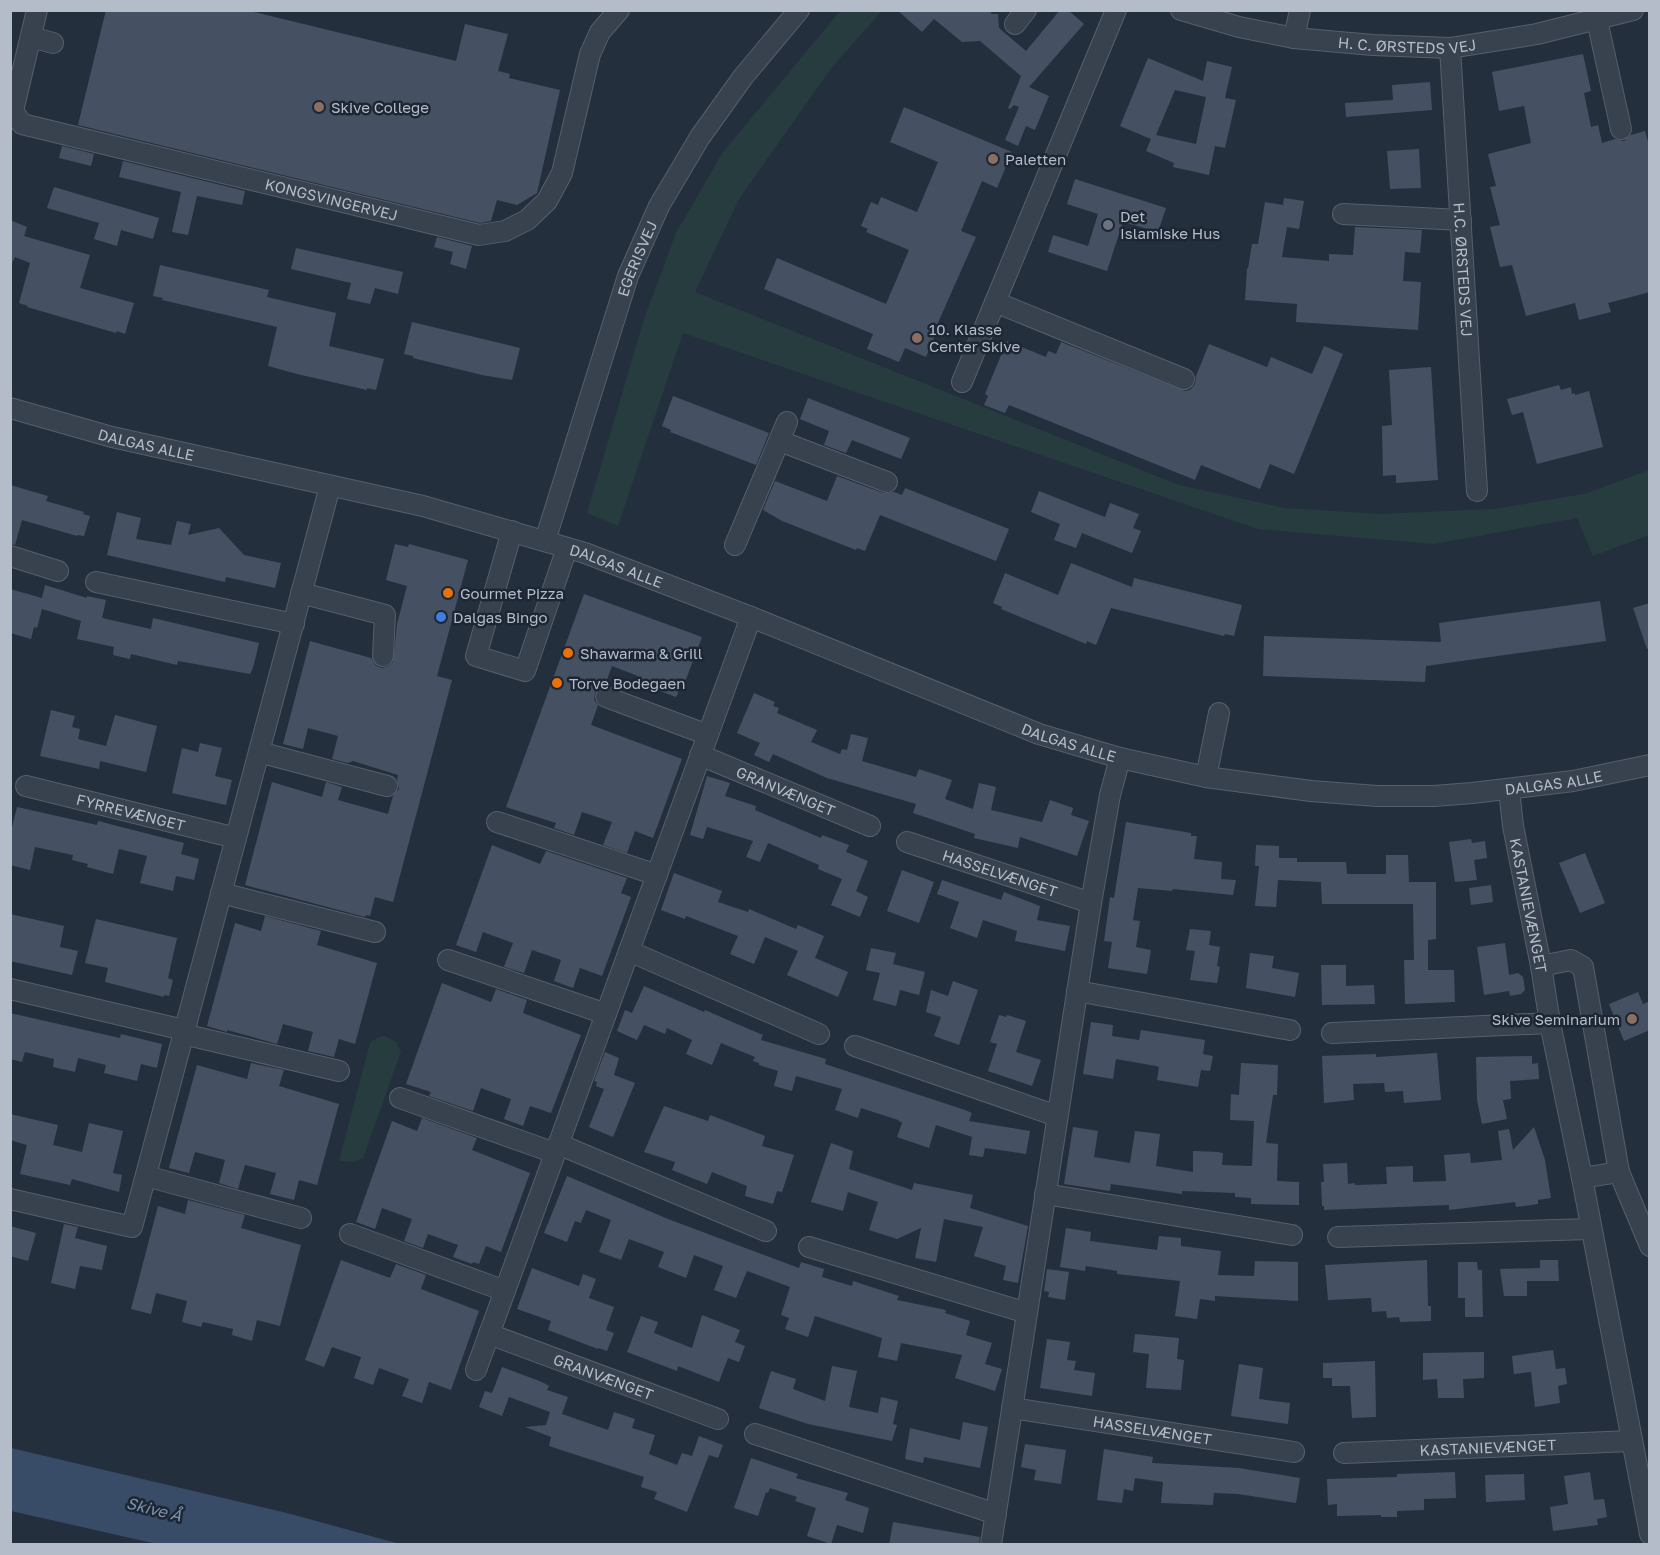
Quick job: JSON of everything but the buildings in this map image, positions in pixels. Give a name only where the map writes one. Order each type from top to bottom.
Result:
[{"type":"street","name":"KONGSVINGERVEJ","points":[[37,10],[13,111],[22,124],[479,235],[505,231],[527,219],[547,201],[562,173],[590,54],[600,32],[619,10]]},
{"type":"street","name":"EGERISVEJ","points":[[545,541],[628,276],[659,206],[700,137],[743,77],[800,10]]},
{"type":"street","points":[[962,382],[1116,10]]},
{"type":"street","name":"H. C. ØRSTEDS VEJ","points":[[1180,10],[1239,27],[1294,38],[1373,45],[1450,48],[1537,34],[1632,10]]},
{"type":"street","points":[[1294,38],[1300,10]]},
{"type":"street","points":[[1597,20],[1622,129]]},
{"type":"street","points":[[31,38],[53,43]]},
{"type":"street","name":"H.C. ØRSTEDS VEJ","points":[[1450,48],[1477,491]]},
{"type":"street","points":[[1342,214],[1461,220]]},
{"type":"street","points":[[995,303],[1184,379]]},
{"type":"street","name":"DALGAS ALLE","points":[[10,408],[120,439],[423,506],[585,553],[751,617],[1039,734],[1120,758],[1206,777],[1311,791],[1377,796],[1434,796],[1573,781],[1650,765]]},
{"type":"street","points":[[735,545],[787,422]]},
{"type":"street","points":[[780,441],[887,482]]},
{"type":"street","points":[[10,1199],[132,1227],[330,486]]},
{"type":"street","points":[[512,531],[476,656],[525,671],[567,548]]},
{"type":"street","points":[[10,556],[58,571]]},
{"type":"street","points":[[96,582],[294,624]]},
{"type":"street","points":[[301,593],[385,615],[383,656]]},
{"type":"street","points":[[476,1370],[751,617]]},
{"type":"street","points":[[606,698],[708,735]]},
{"type":"street","points":[[1206,777],[1219,714]]},
{"type":"street","points":[[259,752],[387,786]]},
{"type":"street","name":"GRANVÆNGET","points":[[700,755],[870,826]]},
{"type":"street","points":[[991,1545],[1091,903],[1110,795],[1120,758]]},
{"type":"street","name":"FYRREVÆNGET","points":[[26,786],[236,838]]},
{"type":"street","name":"KASTANIEVÆNGET","points":[[1509,789],[1513,826],[1550,1023],[1650,1534]]},
{"type":"street","points":[[497,822],[657,874]]},
{"type":"street","name":"HASSELVÆNGET","points":[[907,842],[1091,903]]},
{"type":"street","points":[[221,893],[375,932]]},
{"type":"street","points":[[629,951],[819,1034]]},
{"type":"street","points":[[448,960],[606,1014]]},
{"type":"street","points":[[1541,966],[1571,960],[1583,967],[1619,1172],[1650,1246]]},
{"type":"street","points":[[10,989],[339,1071]]},
{"type":"street","points":[[1077,991],[1290,1030]]},
{"type":"street","points":[[1332,1033],[1550,1023]]},
{"type":"street","points":[[855,1046],[1057,1116]]},
{"type":"street","points":[[400,1098],[557,1148],[766,1231]]},
{"type":"street","points":[[1582,1178],[1619,1172]]},
{"type":"street","points":[[146,1176],[301,1218]]},
{"type":"street","points":[[1046,1194],[1292,1234]]},
{"type":"street","points":[[1338,1237],[1590,1229]]},
{"type":"street","points":[[350,1234],[505,1291]]},
{"type":"street","points":[[809,1247],[1027,1313]]},
{"type":"street","name":"GRANVÆNGET","points":[[489,1334],[718,1419]]},
{"type":"street","name":"HASSELVÆNGET","points":[[1012,1408],[1294,1452]]},
{"type":"street","points":[[755,1434],[996,1514]]},
{"type":"street","name":"KASTANIEVÆNGET","points":[[1344,1453],[1631,1441]]},
{"type":"green space","points":[[841,10],[882,11],[832,67],[739,199],[695,292],[1179,485],[1285,508],[1379,514],[1494,509],[1584,494],[1649,470],[1649,535],[1593,556],[1577,518],[1434,544],[1258,529],[683,333],[618,526],[587,513],[644,319],[676,233],[723,152]]},
{"type":"green space","points":[[385,1036],[396,1042],[401,1052],[363,1158],[353,1162],[339,1161],[370,1043],[378,1037]]},
{"type":"water","name":"Skive Å","points":[[11,1448],[287,1513],[400,1544],[157,1544],[11,1511]]},
{"type":"place","name":"Skive College","points":[[319,107]]},
{"type":"place","name":"Paletten","points":[[993,159]]},
{"type":"place","name":"Det Islamiske Hus","points":[[1108,225]]},
{"type":"place","name":"10. Klasse Center Skive","points":[[917,338]]},
{"type":"place","name":"Gourmet Pizza","points":[[448,593]]},
{"type":"place","name":"Dalgas Bingo","points":[[441,617]]},
{"type":"place","name":"Shawarma & Grill","points":[[568,653]]},
{"type":"place","name":"Torve Bodegaen","points":[[557,683]]},
{"type":"place","name":"Skive Seminarium","points":[[1632,1019]]}]
